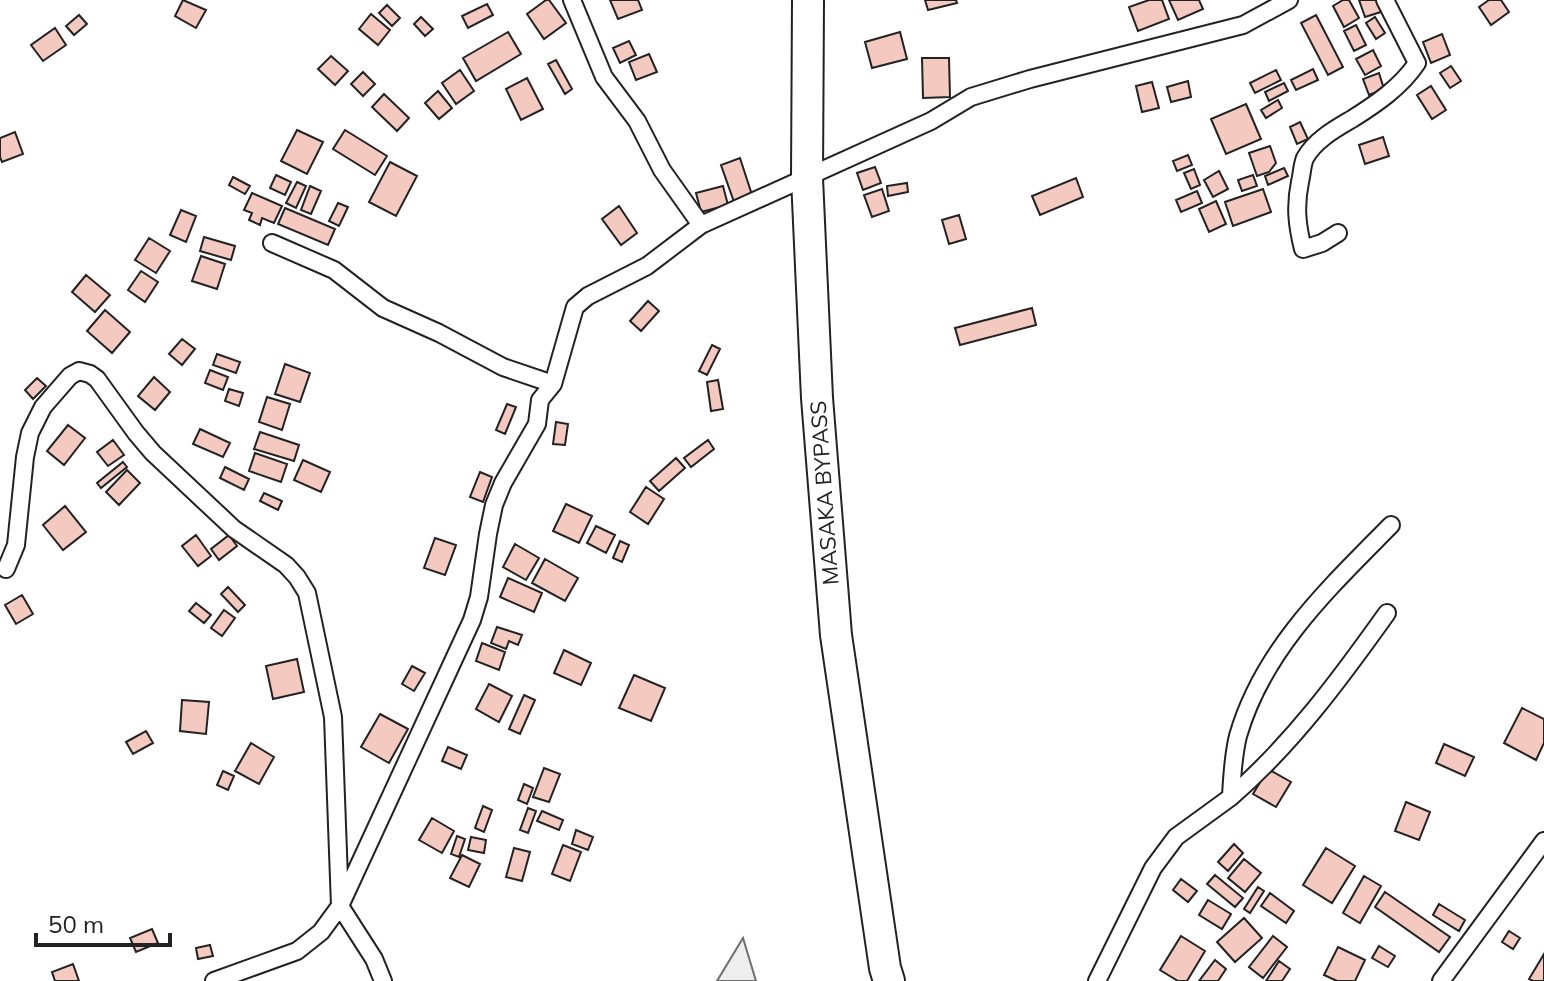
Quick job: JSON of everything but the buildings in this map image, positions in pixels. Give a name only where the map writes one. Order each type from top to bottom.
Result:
[{"type":"highway","name":"MASAKA BYPASS","points":[[808,0],[807,178],[817,398],[836,635],[889,981]]},
{"type":"street","points":[[572,0],[604,77],[637,121],[662,170],[701,225]]},
{"type":"street","points":[[214,981],[297,951],[321,932],[340,906],[472,620],[479,597],[494,505],[537,424],[540,400],[553,384],[575,307],[588,296],[647,266],[701,225],[931,121],[971,97],[1243,25],[1289,0]]},
{"type":"street","points":[[1338,233],[1322,243],[1303,249],[1296,217],[1297,194],[1304,160],[1315,146],[1332,130],[1383,98],[1408,76],[1417,63],[1385,0]]},
{"type":"street","points":[[272,243],[334,270],[383,308],[503,367],[553,384]]},
{"type":"street","points":[[6,569],[16,545],[30,433],[43,407],[70,376],[79,371],[90,374],[153,453],[234,529],[286,565],[307,593],[333,717],[340,906],[374,959],[383,981]]},
{"type":"street","points":[[1231,797],[1238,737],[1256,691],[1288,636],[1391,525]]},
{"type":"street","points":[[1097,981],[1153,868],[1176,837],[1231,797],[1260,771],[1350,666],[1387,613]]},
{"type":"street","points":[[1441,981],[1544,841]]},
{"type":"shaded area","points":[[743,938],[756,981],[717,981]]}]
